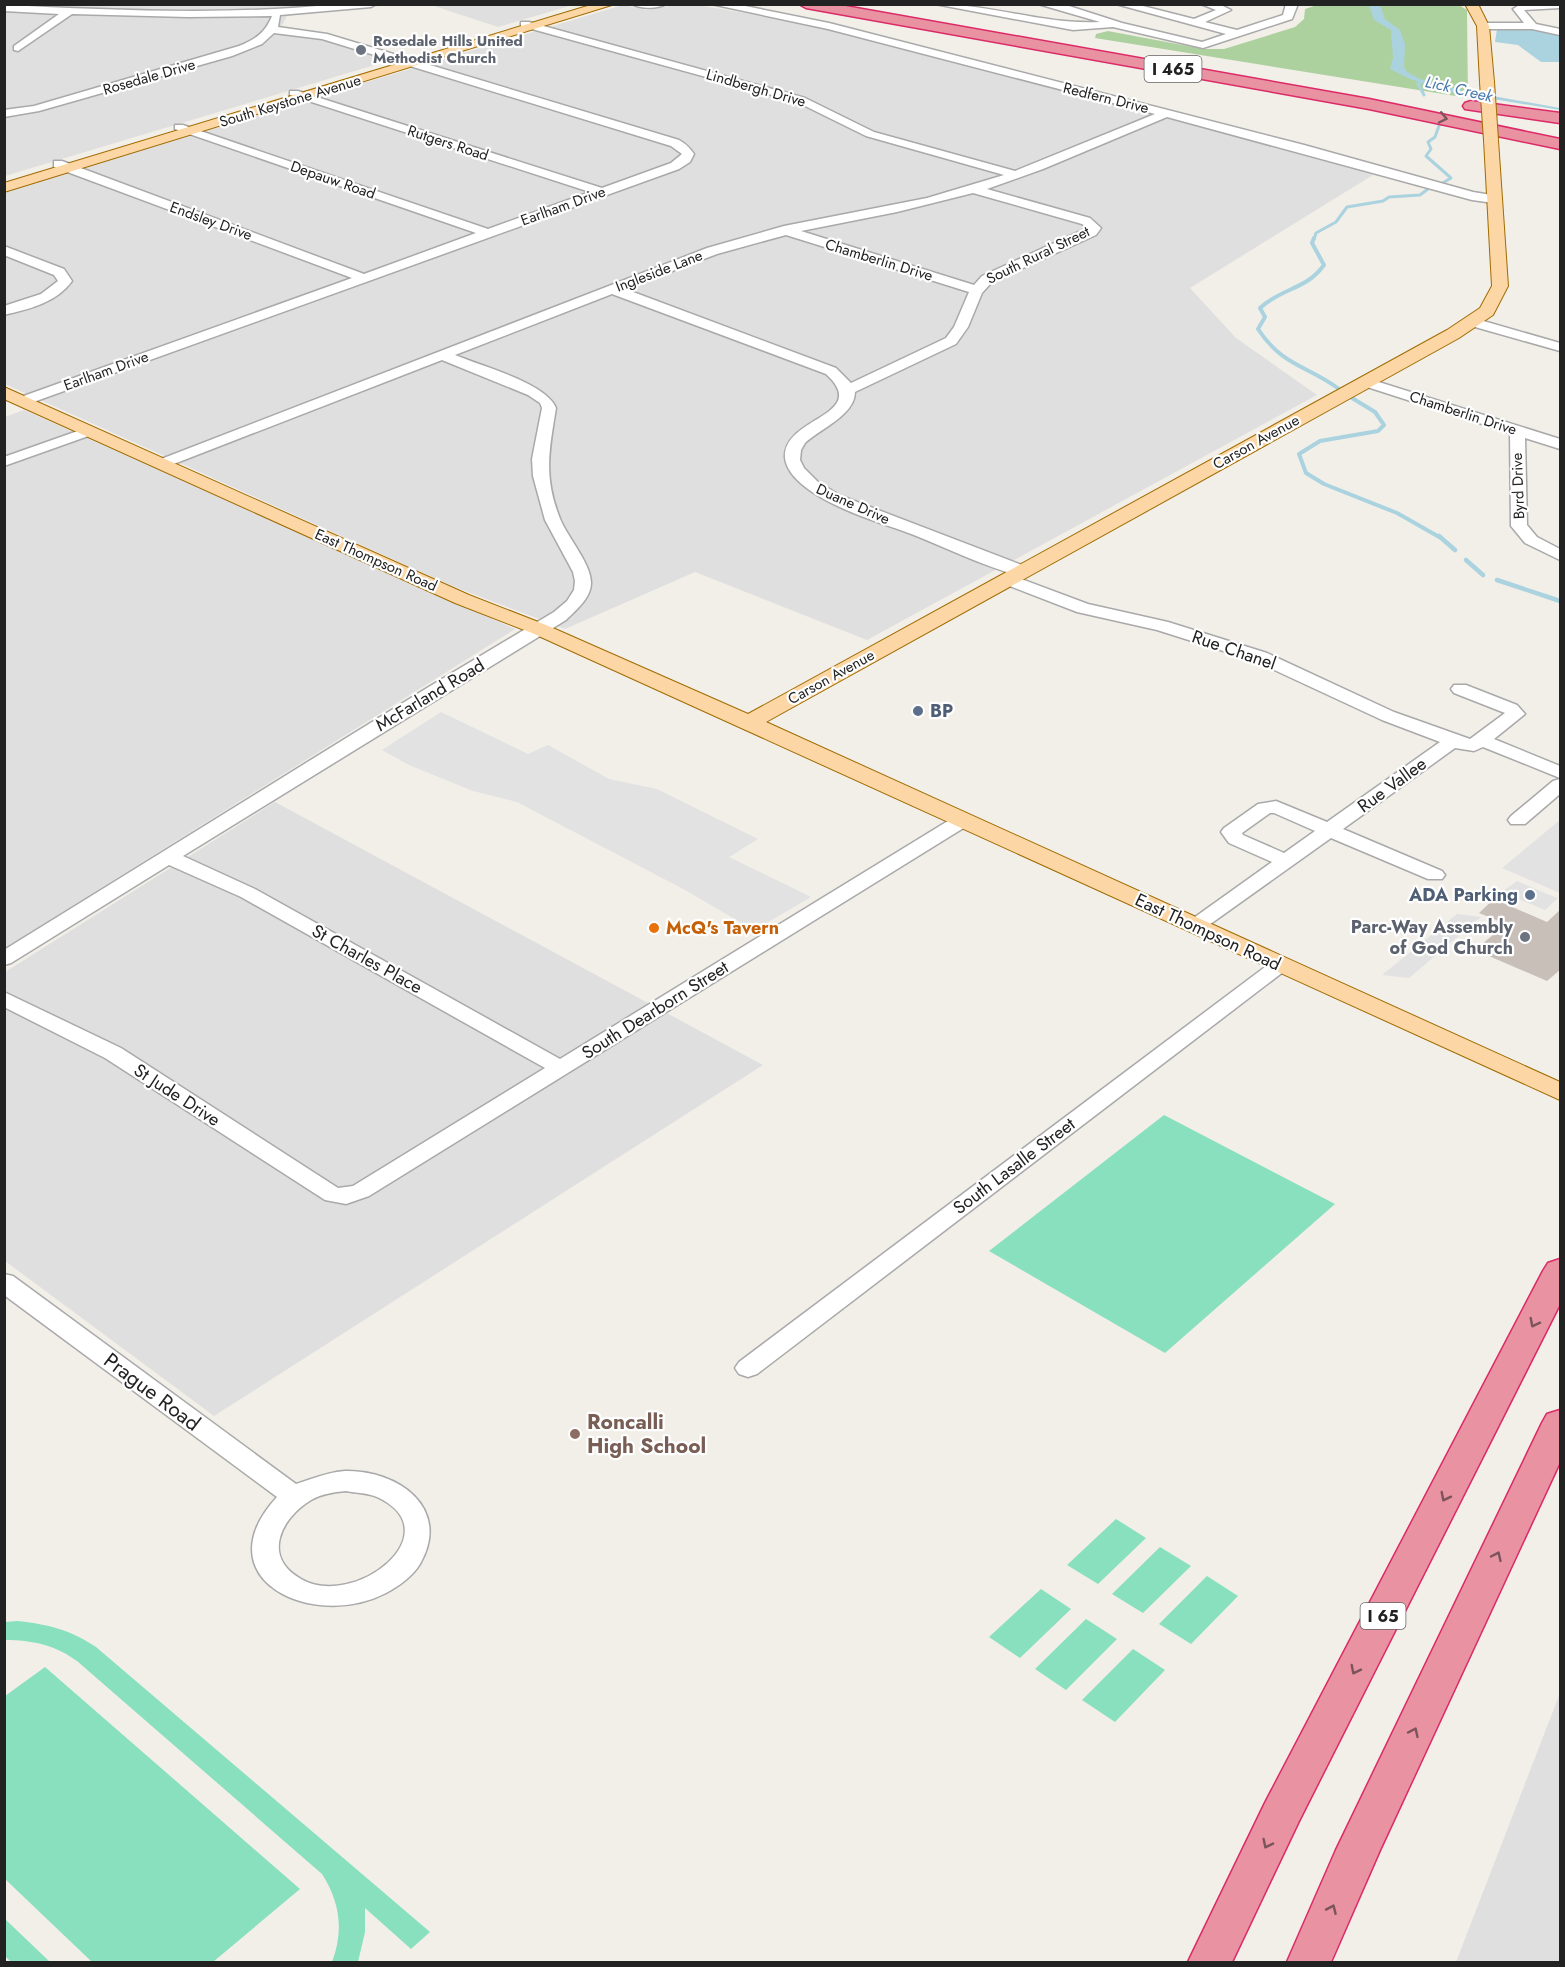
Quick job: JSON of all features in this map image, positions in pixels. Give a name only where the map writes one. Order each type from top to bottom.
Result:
[{"type":"highway","name":"I 465","points":[[806,4],[1325,96],[1560,145]]},
{"type":"highway","name":"I 465","points":[[854,4],[1560,124]]},
{"type":"highway","points":[[1349,88],[1419,98]]},
{"type":"highway","points":[[1452,103],[1560,118]]},
{"type":"highway","name":"I 65","points":[[1210,1962],[1280,1816],[1560,1271]]},
{"type":"highway","points":[[1309,1962],[1358,1850],[1560,1423]]},
{"type":"main road","name":"South Keystone Avenue","points":[[531,25],[588,4]]},
{"type":"main road","name":"South Keystone Avenue","points":[[4,180],[63,166],[531,25],[609,4]]},
{"type":"main road","name":"Carson Avenue","points":[[749,723],[1366,382],[1473,322],[1487,311],[1500,286],[1483,26],[1471,4]]},
{"type":"main road","name":"South Keystone Avenue","points":[[4,188],[63,166]]},
{"type":"main road","name":"East Thompson Road","points":[[4,392],[462,599],[539,629],[749,723],[1560,1092]]},
{"type":"street","points":[[4,8],[179,16],[276,14],[371,4]]},
{"type":"street","points":[[637,4],[661,4]]},
{"type":"street","name":"Redfern Drive","points":[[716,4],[829,26],[1167,113],[1472,196],[1494,199]]},
{"type":"street","points":[[940,4],[1073,27],[1119,25]]},
{"type":"street","points":[[1042,4],[1078,11],[1119,25],[1203,45],[1288,17],[1289,5]]},
{"type":"street","points":[[1121,4],[1240,34]]},
{"type":"street","points":[[1194,23],[1226,10],[1206,4]]},
{"type":"street","points":[[1532,26],[1518,9],[1529,5],[1560,5]]},
{"type":"street","points":[[18,48],[70,11]]},
{"type":"street","points":[[273,30],[276,14]]},
{"type":"street","name":"Lindbergh Drive","points":[[531,25],[792,97],[812,104],[870,134],[1016,175]]},
{"type":"street","points":[[1483,26],[1532,26],[1560,32]]},
{"type":"street","name":"Earlham Drive","points":[[23,401],[602,192],[681,163],[686,159],[688,151],[675,143],[323,36],[273,30]]},
{"type":"street","name":"Rosedale Drive","points":[[4,114],[35,109],[228,54],[255,43],[273,30]]},
{"type":"street","name":"Rutgers Road","points":[[300,95],[602,192]]},
{"type":"street","name":"Ingleside Lane","points":[[161,464],[712,251],[783,230],[974,189],[1016,175],[1167,113]]},
{"type":"street","name":"Depauw Road","points":[[185,129],[487,233]]},
{"type":"street","name":"Endsley Drive","points":[[63,166],[364,278]]},
{"type":"street","name":"South Rural Street","points":[[848,390],[951,341],[959,332],[975,290],[998,273],[1090,232],[1094,227],[1086,221],[974,189]]},
{"type":"street","name":"Chamberlin Drive","points":[[783,230],[975,290]]},
{"type":"street","points":[[4,250],[59,272],[65,281],[50,295],[4,311]]},
{"type":"street","points":[[611,289],[817,364],[839,376],[848,390]]},
{"type":"street","points":[[1473,322],[1560,347]]},
{"type":"street","name":"McFarland Road","points":[[4,959],[433,692],[560,616],[573,604],[582,590],[581,572],[553,520],[541,476],[540,459],[549,408],[546,402],[533,392],[442,355]]},
{"type":"street","name":"Chamberlin Drive","points":[[1366,382],[1560,444]]},
{"type":"street","name":"Duane Drive","points":[[848,390],[841,410],[809,430],[796,443],[792,456],[793,463],[805,481],[833,498],[1014,575]]},
{"type":"street","name":"Byrd Drive","points":[[1517,430],[1519,526],[1531,540],[1560,555]]},
{"type":"street","points":[[4,462],[89,431]]},
{"type":"street","name":"Rue Chanel","points":[[1014,575],[1083,608],[1162,626],[1261,657],[1388,716],[1453,741]]},
{"type":"street","points":[[1453,741],[1474,745],[1516,714],[1512,709],[1460,689]]},
{"type":"street","points":[[1481,740],[1560,773]]},
{"type":"street","name":"Rue Vallee","points":[[1195,926],[1453,741]]},
{"type":"street","points":[[1518,820],[1560,785]]},
{"type":"street","name":"Rue Vallee","points":[[1286,861],[1236,839],[1231,832],[1265,808],[1272,807],[1330,829],[1435,875]]},
{"type":"street","name":"South Dearborn Street","points":[[346,1196],[361,1191],[963,820]]},
{"type":"street","name":"St Charles Place","points":[[169,857],[248,892],[561,1068]]},
{"type":"street","name":"South Lasalle Street","points":[[748,1368],[1280,965]]},
{"type":"street","name":"St Jude Drive","points":[[4,998],[113,1053],[333,1195],[346,1196]]},
{"type":"street","name":"Prague Road","points":[[4,1282],[252,1467],[291,1494],[302,1493]]},
{"type":"street","points":[[345,1481],[368,1482],[387,1488],[404,1498],[415,1512],[419,1528],[417,1546],[408,1562],[393,1577],[372,1589],[348,1596],[323,1597],[300,1592],[282,1581],[269,1567],[264,1549],[266,1533],[273,1518],[286,1504],[302,1493],[323,1484],[345,1481]]},
{"type":"shaded area","points":[[5,5],[390,5],[287,16],[278,33],[323,40],[388,61],[5,176]]},
{"type":"shaded area","points":[[431,5],[573,5],[498,27]]},
{"type":"shaded area","points":[[623,5],[646,10],[676,5],[697,5],[798,22],[1332,161],[1373,175],[1190,288],[1236,338],[1317,395],[867,640],[695,572],[565,629],[452,586],[5,384],[5,191]]},
{"type":"shaded area","points":[[24,410],[515,629],[5,948],[5,417]]},
{"type":"shaded area","points":[[441,712],[528,754],[548,745],[609,779],[657,789],[758,839],[729,857],[811,897],[746,935],[740,922],[685,890],[517,802],[473,791],[409,765],[382,750]]},
{"type":"shaded area","points":[[275,802],[763,1065],[214,1416],[5,1261],[5,972]]},
{"type":"shaded area","points":[[1560,820],[1560,893],[1502,868]]},
{"type":"shaded area","name":"ADA Parking","points":[[1517,881],[1558,898],[1545,910],[1502,892]]},
{"type":"shaded area","points":[[1457,914],[1481,917],[1409,978],[1382,975]]},
{"type":"shaded area","points":[[1560,1693],[1560,1962],[1456,1962]]},
{"type":"green space","points":[[1317,5],[1459,5],[1467,10],[1468,98],[1095,38],[1096,34],[1108,31],[1204,49],[1224,49],[1295,27],[1304,19],[1305,9]]},
{"type":"green space","points":[[1164,1115],[1335,1204],[1165,1353],[989,1251]]},
{"type":"green space","points":[[1116,1519],[1146,1538],[1098,1584],[1067,1565]]},
{"type":"green space","points":[[1160,1547],[1191,1566],[1143,1613],[1112,1594]]},
{"type":"green space","points":[[1207,1576],[1238,1596],[1191,1644],[1159,1624]]},
{"type":"green space","points":[[1041,1589],[1071,1609],[1020,1658],[989,1637]]},
{"type":"green space","points":[[1086,1619],[1117,1639],[1066,1690],[1035,1669]]},
{"type":"green space","points":[[17,1621],[58,1629],[77,1636],[96,1647],[430,1932],[411,1949],[365,1908],[365,1932],[358,1962],[332,1962],[338,1939],[338,1917],[333,1895],[322,1874],[77,1661],[43,1644],[5,1640],[5,1622]]},
{"type":"green space","points":[[1133,1649],[1165,1670],[1115,1722],[1082,1700]]},
{"type":"green space","points":[[45,1667],[300,1889],[213,1962],[92,1962],[5,1879],[5,1696]]},
{"type":"green space","points":[[4,1919],[50,1962],[11,1962],[5,1956]]},
{"type":"water","name":"Lick Creek","points":[[1369,5],[1380,5],[1385,19],[1400,30],[1405,44],[1404,67],[1407,72],[1422,80],[1460,90],[1560,108],[1560,110],[1450,92],[1410,79],[1390,69],[1393,58],[1391,30],[1374,20]]},
{"type":"water","points":[[1530,28],[1560,33],[1560,62],[1541,62],[1518,45],[1495,42],[1497,29]]},
{"type":"building","name":"Parc-Way Assembly of God Church","points":[[1494,899],[1547,922],[1560,910],[1560,970],[1547,981],[1475,950],[1506,924],[1479,913]]},
{"type":"waterway","points":[[1423,81],[1418,84],[1424,95]]},
{"type":"waterway","points":[[1440,123],[1435,137],[1428,142],[1431,149],[1426,156],[1451,178],[1441,184]]},
{"type":"waterway","points":[[1314,239],[1316,233],[1336,222],[1347,207],[1383,201],[1389,197],[1420,195],[1428,189]]},
{"type":"waterway","points":[[1314,238],[1312,243],[1324,265],[1310,279],[1277,296],[1260,308],[1265,317],[1258,329],[1267,342],[1286,358],[1339,389]]},
{"type":"waterway","points":[[1352,398],[1375,412],[1384,425],[1378,431],[1320,441],[1299,454],[1306,473],[1324,484],[1397,513],[1441,538]]},
{"type":"waterway","points":[[1439,536],[1455,550]]},
{"type":"waterway","points":[[1466,560],[1483,575]]},
{"type":"waterway","points":[[1497,580],[1560,601]]},
{"type":"place","name":"Rosedale Hills United Methodist Church","points":[[361,50]]},
{"type":"place","name":"BP","points":[[918,711]]},
{"type":"place","name":"ADA Parking","points":[[1530,895]]},
{"type":"place","name":"McQ's Tavern","points":[[654,928]]},
{"type":"place","name":"Parc-Way Assembly of God Church","points":[[1525,937]]},
{"type":"place","name":"Roncalli High School","points":[[575,1434]]}]
